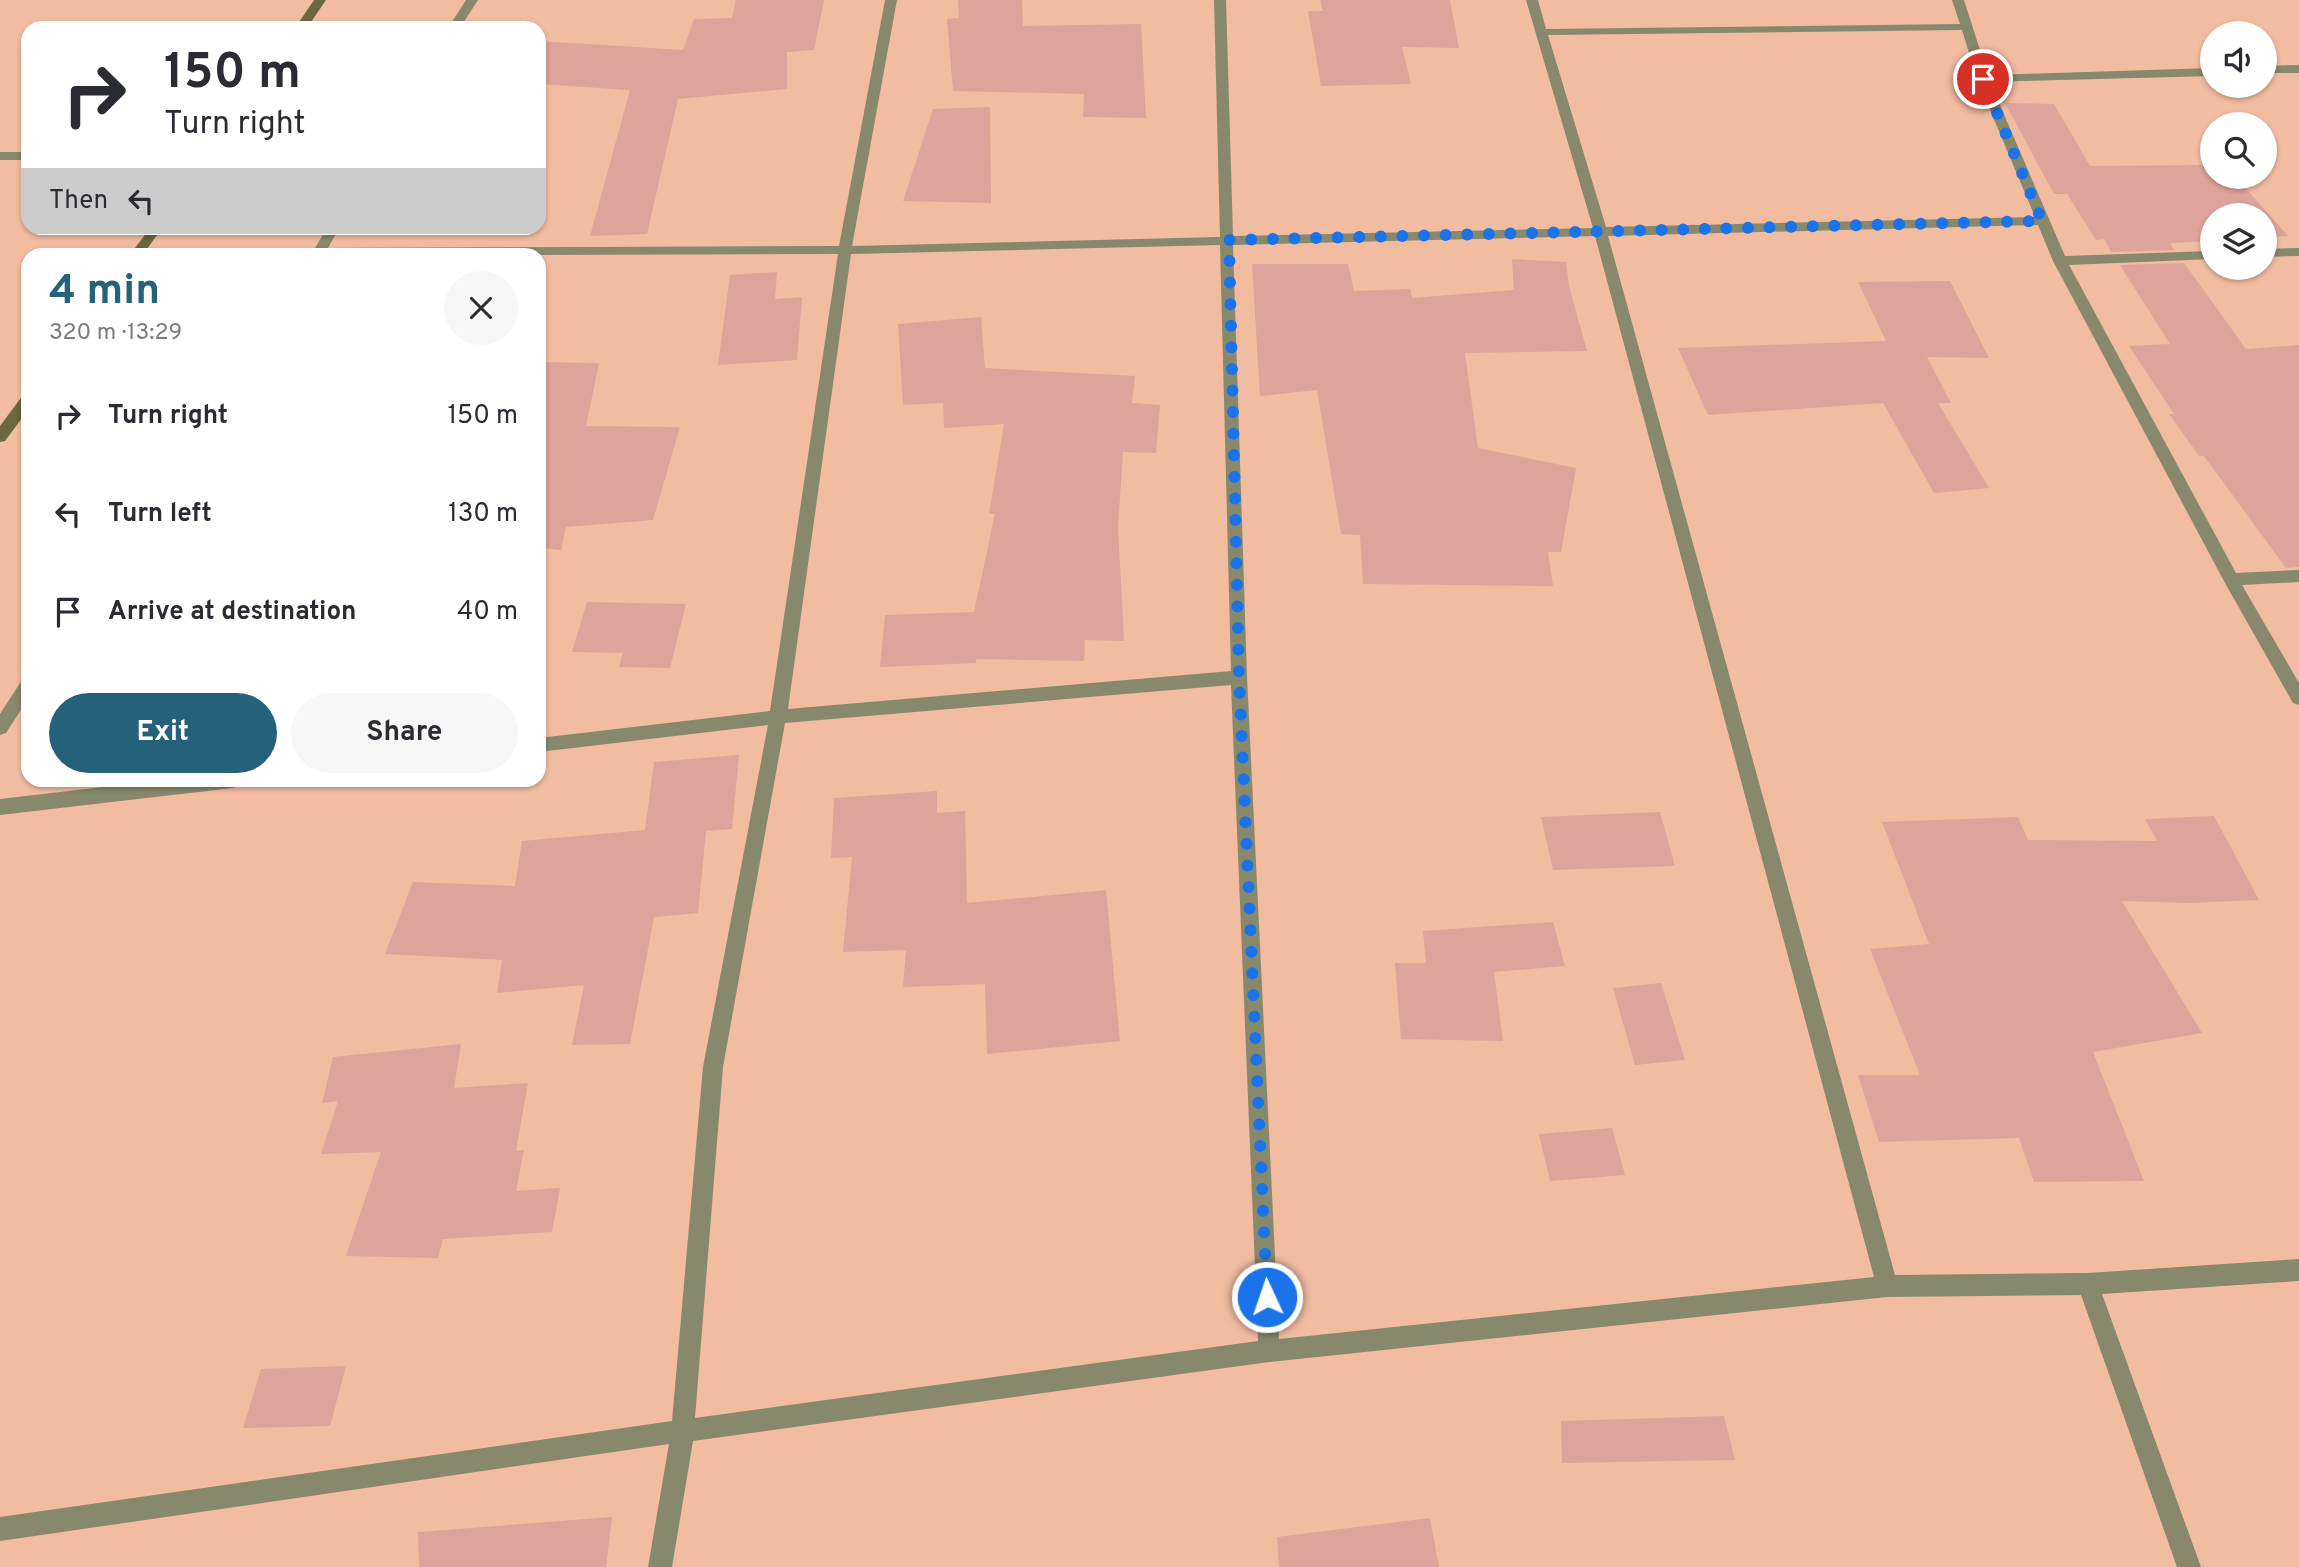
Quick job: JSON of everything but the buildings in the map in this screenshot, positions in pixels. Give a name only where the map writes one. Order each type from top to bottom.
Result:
[{"type":"main road","points":[[305,21],[320,0]]},
{"type":"main road","points":[[0,436],[21,408]]},
{"type":"street","points":[[458,21],[472,0]]},
{"type":"street","points":[[660,1567],[683,1431],[713,1067],[778,717],[845,250],[891,0]]},
{"type":"street","points":[[1220,0],[1229,240],[1239,677],[1269,1351]]},
{"type":"street","points":[[1532,0],[1600,230],[1887,1286]]},
{"type":"street","points":[[1958,0],[1983,79],[2060,261],[2231,579],[2299,698]]},
{"type":"street","points":[[1541,32],[1965,27]]},
{"type":"street","points":[[2277,70],[2299,69]]},
{"type":"street","points":[[1983,79],[2200,72]]},
{"type":"street","points":[[0,156],[21,156]]},
{"type":"street","points":[[546,252],[845,250],[2042,221]]},
{"type":"street","points":[[2277,253],[2299,252]]},
{"type":"street","points":[[2060,261],[2200,255]]},
{"type":"street","points":[[2231,579],[2299,576]]},
{"type":"street","points":[[546,744],[778,717],[1239,677]]},
{"type":"street","points":[[0,728],[21,695]]},
{"type":"street","points":[[0,807],[173,787]]},
{"type":"street","points":[[0,1529],[683,1431],[1269,1351],[1887,1286],[2088,1283],[2299,1270]]},
{"type":"street","points":[[2088,1283],[2189,1567]]},
{"type":"route","points":[[1267,1297],[1239,677],[1229,240],[2042,221],[1983,79]]}]
